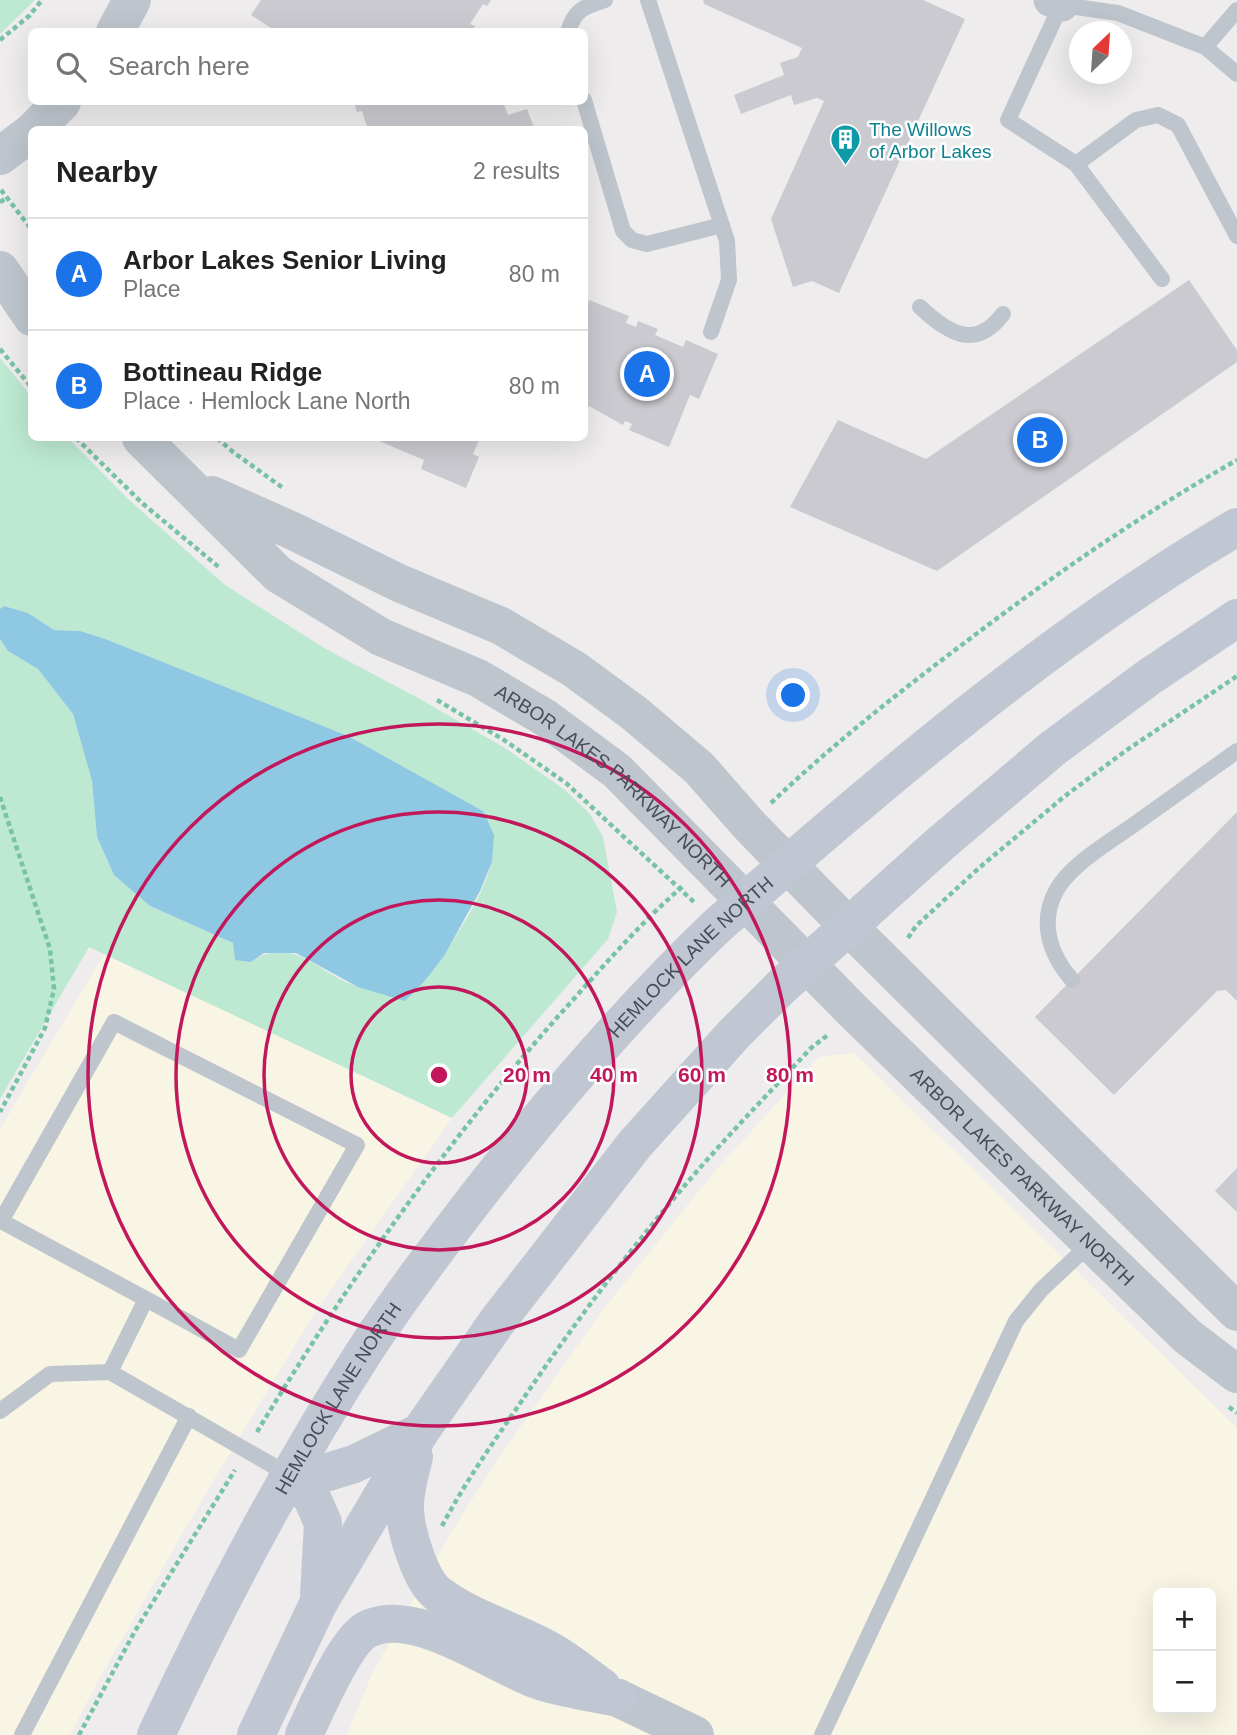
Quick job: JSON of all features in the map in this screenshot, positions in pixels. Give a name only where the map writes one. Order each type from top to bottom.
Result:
[{"type":"main road","name":"HEMLOCK LANE NORTH","points":[[156,1735],[232,1578],[366,1349],[424,1265],[493,1176],[549,1105],[631,1013],[686,956],[746,901],[930,743],[1119,603],[1237,527]]},
{"type":"main road","points":[[256,1735],[318,1604],[419,1432],[496,1322],[635,1144],[734,1034],[940,844],[1052,749],[1149,677],[1237,618]]},
{"type":"main road","points":[[290,1476],[328,1472],[354,1464],[419,1432]]},
{"type":"main road","points":[[419,1432],[406,1491],[405,1510],[412,1545],[427,1581],[437,1593],[463,1609],[550,1650],[618,1698]]},
{"type":"main road","points":[[290,1476],[312,1498],[323,1523],[318,1604]]},
{"type":"main road","points":[[304,1735],[350,1646],[365,1630],[384,1625],[405,1625],[427,1630],[539,1681],[618,1698]]},
{"type":"street","points":[[117,28],[132,0]]},
{"type":"street","points":[[38,126],[59,105]]},
{"type":"street","points":[[0,156],[28,135]]},
{"type":"street","points":[[0,270],[28,311]]},
{"type":"street","name":"ARBOR LAKES PARKWAY NORTH","points":[[144,441],[278,574],[381,637],[478,678],[544,717],[617,771],[807,964],[1091,1243],[1188,1337],[1237,1374]]},
{"type":"street","name":"ARBOR LAKES PARKWAY NORTH","points":[[191,486],[295,532],[399,583],[501,626],[574,669],[634,713],[699,768],[848,926],[1237,1312]]},
{"type":"street","points":[[618,1698],[695,1735]]},
{"type":"lane","points":[[569,28],[572,19],[583,7],[605,0]]},
{"type":"lane","points":[[648,0],[727,241],[729,280],[711,331]]},
{"type":"lane","points":[[1163,279],[1076,164],[1008,120],[1058,2],[1118,13],[1205,47],[1237,74]]},
{"type":"lane","points":[[1205,47],[1237,10]]},
{"type":"lane","points":[[585,105],[622,231],[632,240],[648,244],[722,225]]},
{"type":"lane","points":[[1076,164],[1136,120],[1158,115],[1178,125],[1237,236]]},
{"type":"lane","points":[[920,307],[953,332],[978,335],[993,327],[1003,314]]},
{"type":"lane","points":[[1072,980],[1059,965],[1050,945],[1049,918],[1056,891],[1079,864],[1237,751]]},
{"type":"lane","points":[[114,1023],[357,1144],[239,1350],[146,1299],[1,1221],[114,1023]]},
{"type":"lane","points":[[822,1735],[1016,1321],[1041,1290],[1091,1243]]},
{"type":"lane","points":[[110,1372],[146,1299]]},
{"type":"lane","points":[[0,1411],[50,1374],[110,1372],[290,1476]]},
{"type":"lane","points":[[22,1735],[189,1416]]},
{"type":"path","points":[[0,40],[29,16],[42,0]]},
{"type":"path","points":[[0,189],[28,225]]},
{"type":"path","points":[[0,202],[7,198]]},
{"type":"path","points":[[0,349],[28,383]]},
{"type":"path","points":[[0,365],[6,356]]},
{"type":"path","points":[[774,801],[896,695],[1013,606],[1171,499],[1237,460]]},
{"type":"path","points":[[909,937],[915,926],[1036,819],[1124,752],[1237,677]]},
{"type":"path","points":[[0,797],[50,949],[54,989],[45,1028],[0,1112]]},
{"type":"path","points":[[441,1527],[536,1379],[659,1216],[693,1175],[811,1048],[830,1033]]},
{"type":"shaded area","points":[[104,954],[452,1118],[313,1315],[207,1491],[70,1735],[0,1735],[0,1129]]},
{"type":"shaded area","points":[[854,1053],[1237,1428],[1237,1735],[347,1735],[373,1672],[449,1536],[497,1460],[602,1311],[716,1170],[819,1057]]},
{"type":"green space","points":[[0,0],[35,0],[0,34]]},
{"type":"green space","points":[[0,358],[28,392],[28,441],[71,441],[127,498],[225,585],[324,648],[505,748],[565,790],[590,814],[603,837],[617,912],[608,939],[452,1118],[89,947],[0,1099],[0,639],[8,651],[38,669],[73,714],[92,781],[97,837],[114,875],[150,906],[233,943],[251,962],[266,954],[280,952],[306,959],[357,986],[423,983],[472,909],[487,878],[492,859],[483,811],[348,736],[80,631],[54,630],[28,613],[4,606],[0,609]]},
{"type":"water","points":[[4,606],[28,613],[54,630],[80,631],[105,639],[348,736],[483,811],[494,835],[492,862],[480,891],[444,956],[423,983],[405,1001],[358,987],[296,953],[264,953],[251,962],[235,960],[233,943],[150,906],[114,875],[97,837],[92,781],[73,714],[38,669],[8,651],[0,639],[0,609]]},
{"type":"building","points":[[261,0],[491,0],[487,6],[483,4],[470,24],[475,26],[474,28],[271,28],[251,15]]},
{"type":"building","name":"The Willows of Arbor Lakes","points":[[703,0],[923,0],[965,19],[839,293],[812,281],[793,287],[771,219],[824,101],[817,98],[794,105],[791,95],[741,114],[734,95],[784,75],[780,63],[798,57],[802,48],[704,4]]},
{"type":"building","points":[[355,105],[504,105],[508,115],[527,109],[533,126],[367,126],[362,111],[357,112]]},
{"type":"building","points":[[1189,280],[1237,350],[1237,362],[937,571],[790,507],[838,420],[926,459]]},
{"type":"building","points":[[589,300],[629,316],[626,323],[636,327],[638,321],[658,329],[655,335],[683,347],[686,340],[718,354],[699,399],[690,395],[669,447],[629,430],[632,424],[625,421],[623,425],[589,406],[588,408]]},
{"type":"building","points":[[379,441],[479,441],[473,454],[479,457],[466,488],[421,469],[424,460]]},
{"type":"building","points":[[1237,812],[1237,1001],[1226,990],[1217,991],[1114,1095],[1035,1017]]},
{"type":"building","points":[[1237,1168],[1237,1212],[1215,1191]]},
{"type":"place","name":"The Willows of Arbor Lakes","points":[[846,167]]},
{"type":"place","name":"Arbor Lakes Senior Living","points":[[647,374]]},
{"type":"place","name":"Bottineau Ridge","points":[[1040,440]]}]
